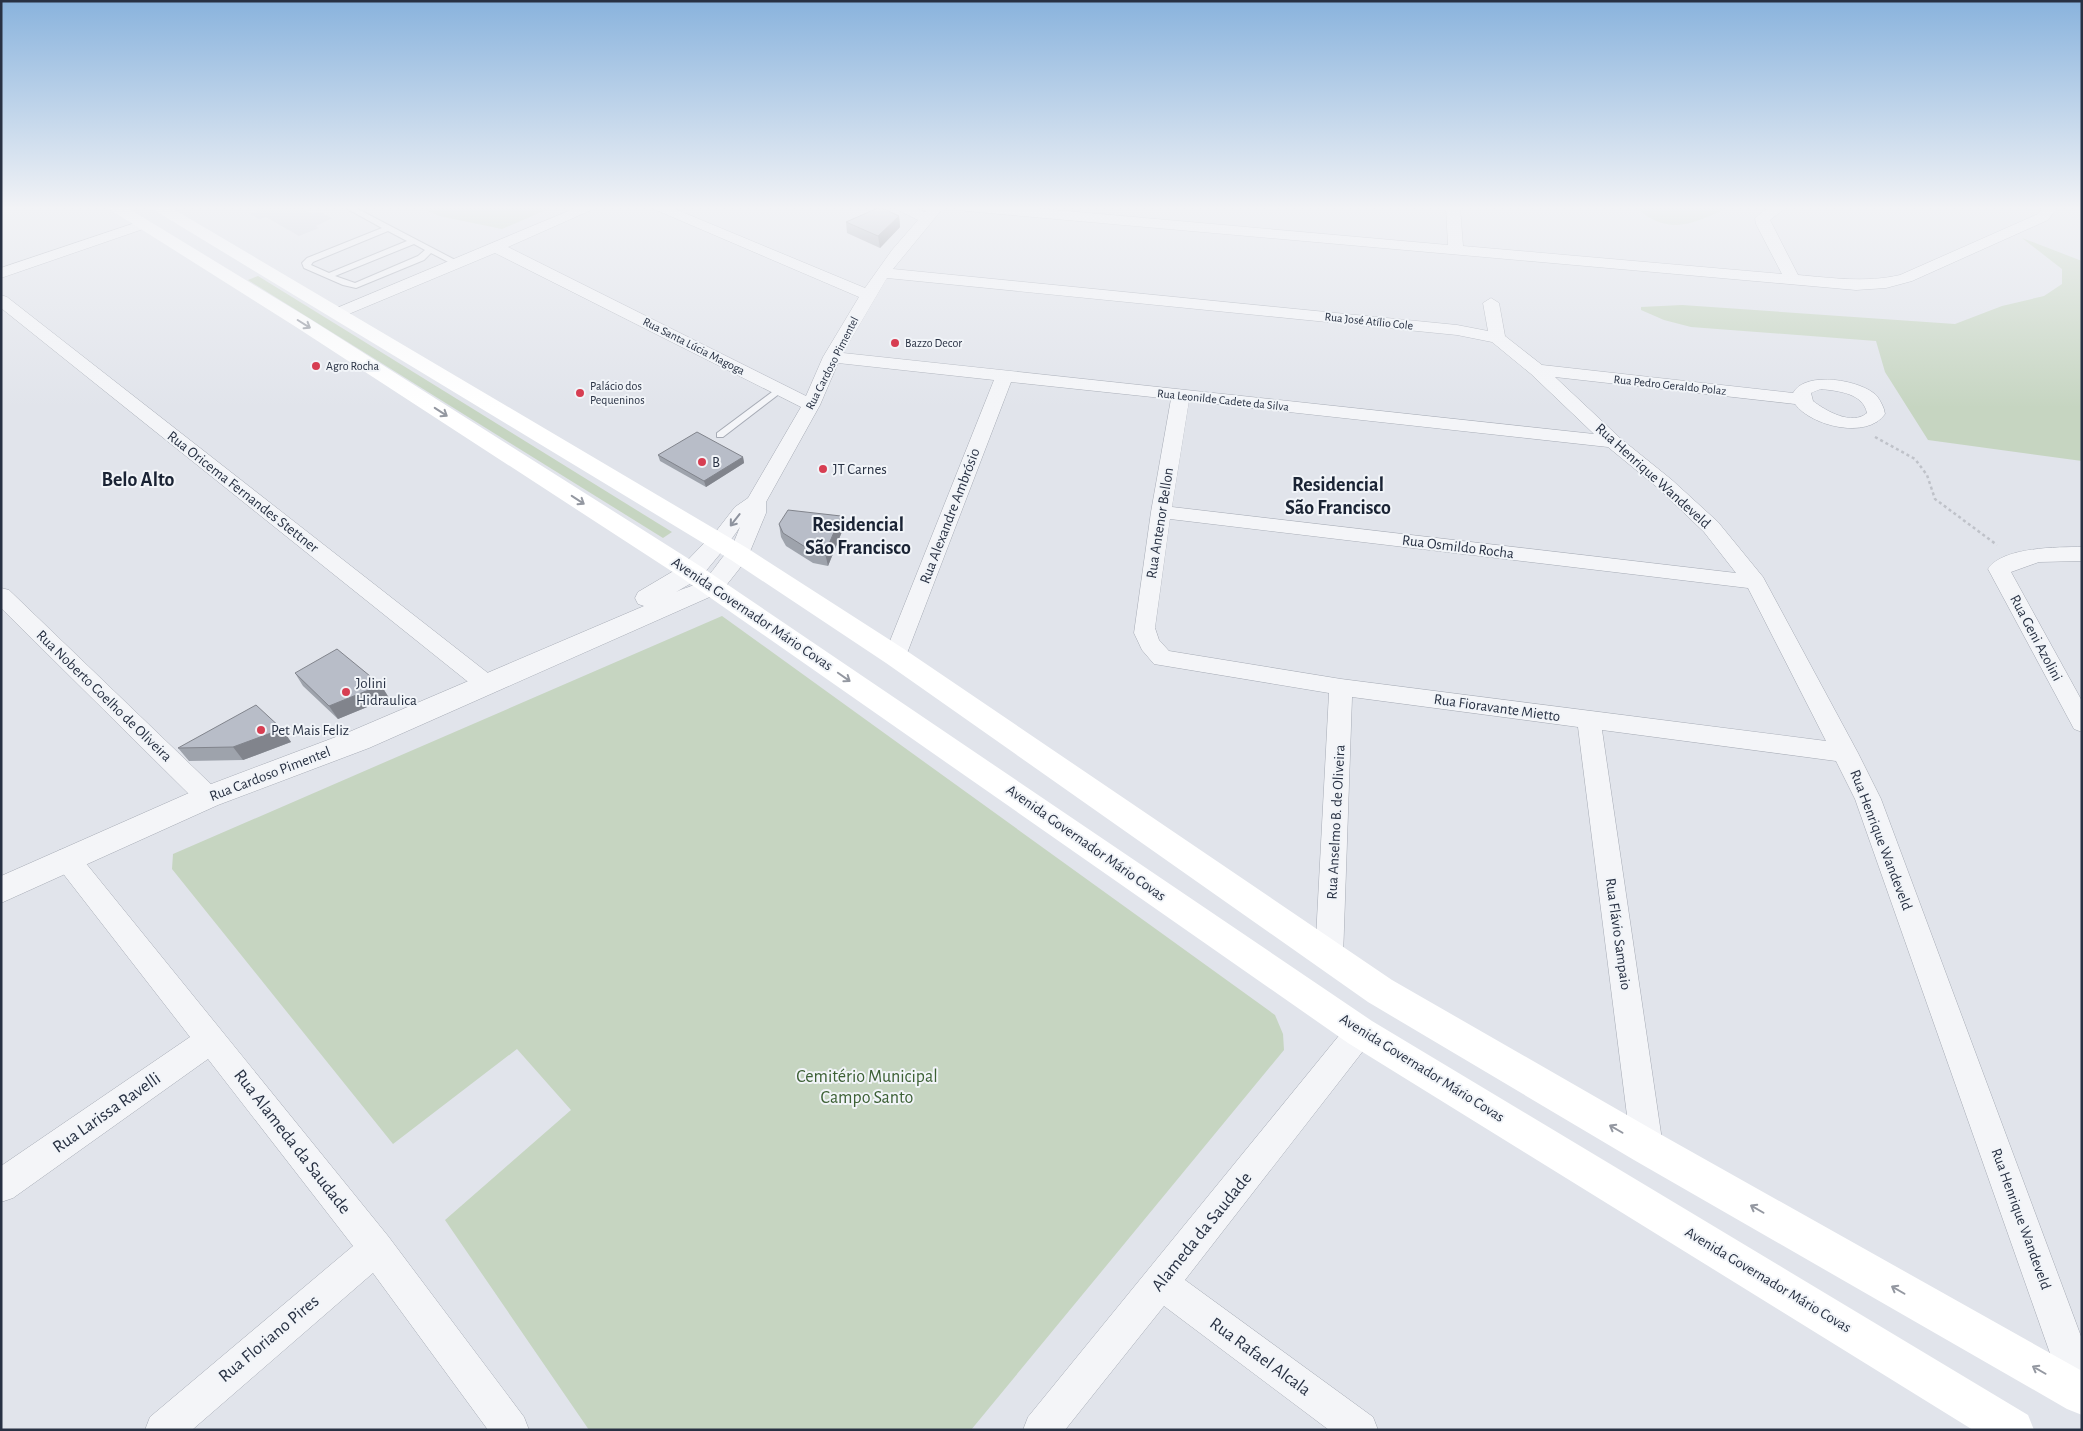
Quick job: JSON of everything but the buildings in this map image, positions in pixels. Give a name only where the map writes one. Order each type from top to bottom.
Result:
[{"type":"main road","name":"Avenida Governador Mário Covas","points":[[222,274],[701,579],[1360,1032],[2014,1430]]},
{"type":"main road","name":"Avenida Governador Mário Covas","points":[[271,274],[728,548],[895,656],[1380,991],[1647,1147],[2082,1393]]},
{"type":"street","points":[[338,313],[431,274]]},
{"type":"street","name":"Rua Santa Lúcia Magoga","points":[[550,274],[811,405]]},
{"type":"street","points":[[816,274],[868,295]]},
{"type":"street","name":"Rua Cardoso Pimentel","points":[[1,890],[208,797],[359,740],[595,636],[614,618],[701,579],[756,513],[756,502],[811,405],[832,357],[882,274]]},
{"type":"street","name":"Rua José Atílio Cole","points":[[891,274],[1457,330],[1497,338]]},
{"type":"street","points":[[1723,274],[1856,285],[1896,281],[1913,274]]},
{"type":"street","points":[[1790,274],[1793,280]]},
{"type":"street","name":"Rua Oricema Fernandes Stettner","points":[[1,300],[485,683]]},
{"type":"street","points":[[1491,304],[1497,338]]},
{"type":"street","name":"Rua Henrique Wandeveld","points":[[1497,338],[1537,370],[1613,442],[1665,484],[1711,527],[1755,582],[1846,753],[1868,799],[2082,1393]]},
{"type":"street","name":"Rua Leonilde Cadete da Silva","points":[[832,357],[1613,442]]},
{"type":"street","name":"Rua Pedro Geraldo Polaz","points":[[1537,370],[1802,399]]},
{"type":"street","name":"Rua Alexandre Ambrósio","points":[[895,656],[1004,376]]},
{"type":"street","points":[[1830,385],[1860,393],[1874,404],[1876,414],[1873,418],[1859,422],[1848,422],[1817,413],[1802,399],[1802,392],[1806,388],[1830,385]]},
{"type":"street","name":"Rua Antenor Bellon","points":[[1152,649],[1146,639],[1144,628],[1181,395]]},
{"type":"street","name":"Rua Osmildo Rocha","points":[[1161,512],[1755,582]]},
{"type":"street","points":[[2015,560],[2033,554],[2082,554]]},
{"type":"street","name":"Rua Geni Azolini","points":[[2015,560],[1999,569],[2073,690],[2082,723]]},
{"type":"street","name":"Rua Noberto Coelho de Oliveira","points":[[3,600],[208,797]]},
{"type":"street","name":"Rua Fioravante Mietto","points":[[1152,649],[1162,658],[1341,687],[1846,753]]},
{"type":"street","name":"Rua Anselmo B. de Oliveira","points":[[1330,958],[1341,687]]},
{"type":"street","name":"Rua Flávio Sampaio","points":[[1590,721],[1647,1147]]},
{"type":"street","name":"Rua Alameda da Saudade","points":[[68,859],[376,1248],[511,1430]]},
{"type":"street","name":"Alameda da Saudade","points":[[1041,1430],[1161,1283],[1360,1032]]},
{"type":"street","name":"Rua Larissa Ravelli","points":[[1,1186],[212,1039]]},
{"type":"street","name":"Rua Floriano Pires","points":[[163,1430],[376,1248]]},
{"type":"street","name":"Rua Rafael Alcala","points":[[1161,1283],[1360,1430]]},
{"type":"lane","points":[[328,274],[348,286],[356,286],[384,274]]},
{"type":"lane","points":[[720,435],[780,389]]},
{"type":"path","points":[[1848,422],[1862,431],[1898,448],[1923,467],[1930,481],[1935,499],[2015,560]]},
{"type":"green space","points":[[2062,274],[2082,274],[2082,461],[1928,440],[1885,372],[1876,341],[1691,327],[1664,320],[1641,310],[1641,307],[1682,305],[1955,324],[2002,306],[2044,296],[2062,284]]},
{"type":"green space","points":[[258,276],[672,532],[663,538],[248,280]]},
{"type":"green space","name":"Cemitério Municipal Campo Santo","points":[[722,616],[1275,1015],[1283,1034],[1284,1050],[971,1430],[589,1430],[445,1220],[571,1110],[517,1049],[393,1144],[172,869],[173,854]]},
{"type":"place","name":"Bazzo Decor","points":[[895,343]]},
{"type":"place","name":"Agro Rocha","points":[[316,366]]},
{"type":"place","name":"Palácio dos Pequeninos","points":[[580,393]]},
{"type":"place","name":"B","points":[[702,462]]},
{"type":"place","name":"JT Carnes","points":[[823,469]]},
{"type":"place","name":"Jolini Hidraulica","points":[[346,692]]},
{"type":"place","name":"Pet Mais Feliz","points":[[261,730]]},
{"type":"district","name":"Belo Alto","points":[[138,480]]},
{"type":"district","name":"Residencial São Francisco","points":[[1338,496]]},
{"type":"district","name":"Residencial São Francisco","points":[[858,536]]}]
